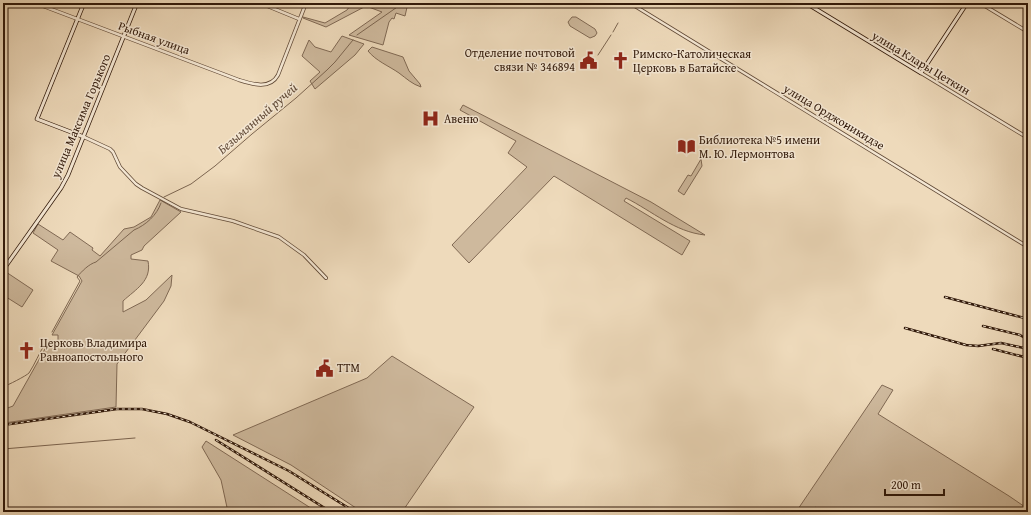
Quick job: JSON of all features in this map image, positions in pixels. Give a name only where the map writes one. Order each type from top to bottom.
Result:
[{"type":"main road","points":[[84,3],[37,118],[84,137]]},
{"type":"main road","name":"улица Максима Горького","points":[[3,270],[63,184],[71,169],[137,3]]},
{"type":"main road","name":"улица Клары Цеткин","points":[[806,3],[921,73]]},
{"type":"main road","points":[[921,73],[967,3]]},
{"type":"main road","points":[[3,505],[6,512]]},
{"type":"street","name":"Рыбная улица","points":[[35,3],[245,82],[257,85],[268,84],[278,75],[299,19]]},
{"type":"street","points":[[260,3],[299,19],[306,3]]},
{"type":"street","name":"улица Орджоникидзе","points":[[630,3],[1028,247]]},
{"type":"street","points":[[980,3],[1028,32]]},
{"type":"street","name":"улица Клары Цеткин","points":[[921,73],[1028,138]]},
{"type":"street","points":[[84,137],[110,149],[122,169],[142,188],[181,209],[233,221],[279,237],[304,255],[326,278]]},
{"type":"shaded area","points":[[352,3],[408,3],[405,16],[396,13],[394,19],[392,18],[389,22],[383,45],[349,35],[382,12],[366,6],[326,27],[303,18],[325,23],[347,10]]},
{"type":"shaded area","points":[[572,17],[576,17],[595,29],[597,33],[595,36],[590,38],[570,26],[568,22]]},
{"type":"shaded area","points":[[342,36],[364,44],[355,55],[315,89],[310,81],[320,72],[302,56],[309,40],[315,47],[331,52]]},
{"type":"shaded area","points":[[372,47],[403,57],[409,71],[421,87],[412,83],[375,58],[368,51]]},
{"type":"shaded area","points":[[463,105],[651,202],[705,235],[684,230],[626,198],[624,201],[690,241],[682,255],[554,176],[469,263],[452,245],[527,167],[508,153],[516,141],[460,110]]},
{"type":"shaded area","points":[[701,159],[702,166],[684,195],[678,191],[688,175],[691,176]]},
{"type":"shaded area","points":[[160,200],[181,212],[144,246],[142,250],[131,255],[131,259],[148,261],[149,268],[148,274],[142,284],[123,301],[123,312],[146,300],[172,275],[171,286],[164,301],[117,364],[116,407],[4,423],[5,409],[13,406],[50,340],[53,342],[58,340],[58,335],[52,335],[82,281],[79,276],[51,261],[58,250],[33,233],[38,224],[63,240],[70,232],[93,248],[92,250],[100,256],[124,229],[134,227],[151,217]]},
{"type":"shaded area","points":[[6,272],[33,290],[22,307],[3,295],[3,276]]},
{"type":"shaded area","points":[[392,356],[474,407],[402,512],[362,512],[291,465],[233,435],[367,378]]},
{"type":"shaded area","points":[[882,385],[893,390],[878,414],[1009,496],[1028,509],[1028,512],[822,512],[815,507],[811,512],[796,512]]},
{"type":"shaded area","points":[[206,441],[317,512],[228,512],[221,480],[202,447]]},
{"type":"waterway","name":"Безымянный ручей","points":[[357,35],[403,3]]},
{"type":"waterway","points":[[613,32],[618,23]]},
{"type":"waterway","points":[[598,55],[611,35]]},
{"type":"waterway","name":"Безымянный ручей","points":[[164,197],[191,184],[215,166],[327,70],[353,40]]},
{"type":"waterway","points":[[52,332],[80,281],[77,277],[86,268],[96,262],[134,230],[147,222],[157,212],[161,203]]},
{"type":"waterway","points":[[3,387],[29,373],[45,344]]},
{"type":"waterway","points":[[3,449],[135,438]]},
{"type":"railway","points":[[945,297],[1028,319]]},
{"type":"railway","points":[[983,326],[1020,335],[1028,340]]},
{"type":"railway","points":[[905,328],[966,345],[978,346],[1001,343],[1028,349]]},
{"type":"railway","points":[[993,349],[1028,358]]},
{"type":"railway","points":[[3,425],[117,409],[142,409],[167,414],[190,422],[289,471],[355,512]]},
{"type":"railway","points":[[216,440],[331,512]]},
{"type":"place","name":"Отделение почтовой связи № 346894","points":[[588,60]]},
{"type":"place","name":"Римско-Католическая Церковь в Батайске","points":[[620,61]]},
{"type":"place","name":"Авеню","points":[[431,119]]},
{"type":"place","name":"Библиотека №5 имени М. Ю. Лермонтова","points":[[686,147]]},
{"type":"place","name":"Церковь Владимира Равноапостольного","points":[[27,350]]},
{"type":"place","name":"ТТМ","points":[[324,368]]}]
